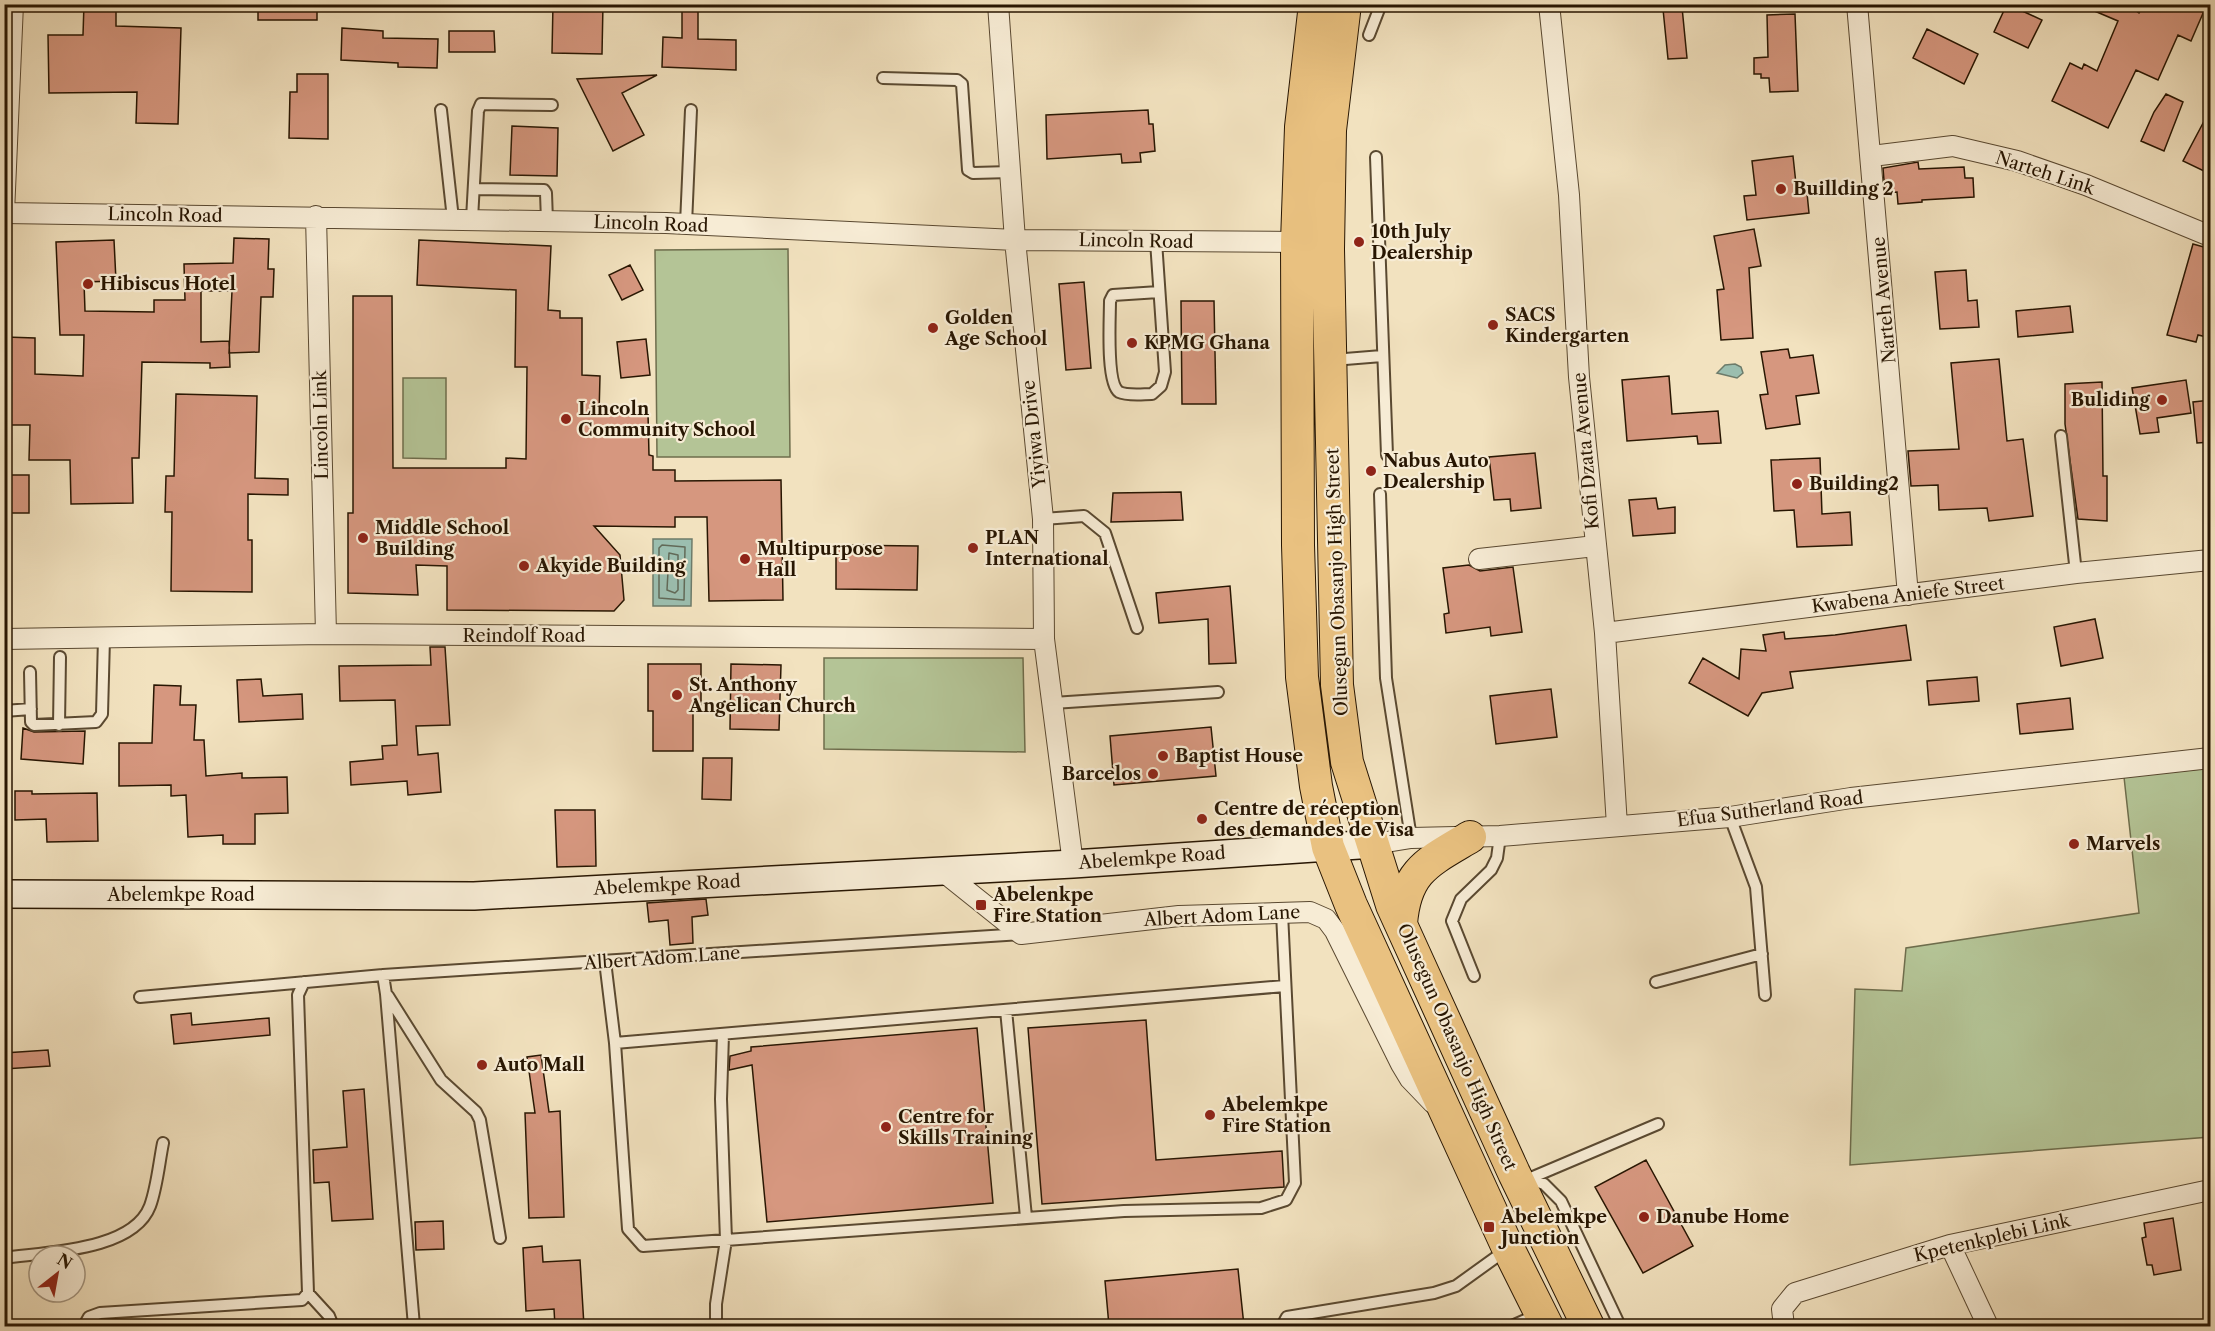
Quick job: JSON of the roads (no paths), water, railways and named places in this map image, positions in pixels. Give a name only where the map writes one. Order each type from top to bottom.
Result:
[{"type":"main road","name":"Olusegun Obasanjo High Street","points":[[1315,4],[1301,127],[1297,242],[1298,545],[1302,677],[1316,786],[1328,847],[1351,905],[1508,1248],[1545,1323]]},
{"type":"main road","name":"Olusegun Obasanjo High Street","points":[[1345,4],[1330,130],[1329,360],[1337,685],[1347,762],[1382,875],[1401,924],[1523,1175],[1588,1326]]},
{"type":"main road","points":[[1401,924],[1403,901],[1426,863],[1485,837]]},
{"type":"street","points":[[4,213],[13,4]]},
{"type":"street","name":"Yiyiwa Drive","points":[[998,4],[1015,240],[1043,519],[1044,639],[1073,864]]},
{"type":"street","name":"Kofi Dzata Avenue","points":[[1549,4],[1569,195],[1579,377],[1594,546],[1605,633],[1617,826]]},
{"type":"street","name":"Narteh Avenue","points":[[1857,4],[1872,156],[1908,595]]},
{"type":"street","name":"Narteh Link","points":[[1872,156],[1953,146],[2017,161],[2086,184],[2211,236]]},
{"type":"street","name":"Lincoln Road","points":[[4,213],[316,216],[686,224],[1015,240],[1297,242]]},
{"type":"street","name":"Lincoln Link","points":[[316,216],[326,634]]},
{"type":"street","points":[[1479,559],[1594,546]]},
{"type":"street","name":"Kwabena Aniefe Street","points":[[1605,633],[2076,573],[2211,560]]},
{"type":"street","name":"Reindolf Road","points":[[4,639],[326,634],[1044,639]]},
{"type":"street","name":"Efua Sutherland Road","points":[[1328,847],[1374,844],[1411,838],[1485,837],[1730,817],[1851,798],[2211,758]]},
{"type":"street","name":"Abelemkpe Road","points":[[4,894],[474,896],[1073,864],[1328,847]]},
{"type":"street","points":[[941,870],[1021,934]]},
{"type":"street","name":"Albert Adom Lane","points":[[1021,934],[1179,916],[1282,913],[1300,910],[1326,919],[1335,931],[1401,1065],[1410,1078],[1451,1122]]},
{"type":"street","name":"Kpetenkplebi Link","points":[[1783,1318],[1795,1293],[1950,1245],[2211,1190]]},
{"type":"street","points":[[1950,1245],[1988,1326]]},
{"type":"lane","points":[[1369,35],[1381,4]]},
{"type":"lane","points":[[883,78],[949,79],[962,84],[968,170],[973,173],[1011,172]]},
{"type":"lane","points":[[463,219],[474,189],[478,111],[481,104],[552,105]]},
{"type":"lane","points":[[441,110],[463,219]]},
{"type":"lane","points":[[686,224],[691,110]]},
{"type":"lane","points":[[1376,157],[1387,455]]},
{"type":"lane","points":[[474,189],[540,188],[546,193],[547,221]]},
{"type":"lane","points":[[1156,241],[1165,372],[1161,386],[1152,394],[1121,393],[1113,386],[1111,372],[1110,301],[1113,295],[1121,293],[1159,292]]},
{"type":"lane","points":[[1329,360],[1383,356]]},
{"type":"lane","points":[[2061,435],[2076,573]]},
{"type":"lane","points":[[1380,494],[1386,678],[1411,838]]},
{"type":"lane","points":[[1043,519],[1084,516],[1106,533],[1137,628]]},
{"type":"lane","points":[[30,672],[34,725],[96,722],[100,719],[104,638]]},
{"type":"lane","points":[[59,725],[60,657]]},
{"type":"lane","points":[[1053,704],[1218,692]]},
{"type":"lane","points":[[4,711],[31,709]]},
{"type":"lane","points":[[1730,817],[1756,887],[1765,995]]},
{"type":"lane","points":[[1474,976],[1452,921],[1461,898],[1491,870],[1497,858],[1485,837]]},
{"type":"lane","points":[[605,961],[615,1043],[628,1229],[643,1246],[1026,1217],[1124,1211],[1260,1208],[1286,1200],[1295,1183],[1282,913]]},
{"type":"lane","name":"Albert Adom Lane","points":[[140,997],[382,975],[1021,934]]},
{"type":"lane","points":[[1656,982],[1762,954]]},
{"type":"lane","points":[[382,975],[386,994],[414,1326]]},
{"type":"lane","points":[[304,982],[299,988],[298,995],[308,1293],[329,1316],[333,1326]]},
{"type":"lane","points":[[615,1043],[1285,986]]},
{"type":"lane","points":[[386,994],[441,1080],[476,1112],[480,1120],[500,1238]]},
{"type":"lane","points":[[1006,1010],[1026,1217]]},
{"type":"lane","points":[[716,1326],[716,1304],[726,1240],[722,1099],[723,1034]]},
{"type":"lane","points":[[1523,1175],[1658,1124]]},
{"type":"lane","points":[[4,1258],[106,1242],[135,1228],[149,1207],[164,1143]]},
{"type":"lane","points":[[1523,1175],[1544,1184],[1562,1201],[1620,1326]]},
{"type":"lane","points":[[1282,1326],[1287,1317],[1422,1295],[1456,1286],[1508,1248]]},
{"type":"lane","points":[[84,1326],[89,1317],[100,1313],[302,1300],[308,1293]]},
{"type":"lane","points":[[1512,1326],[1545,1323]]},
{"type":"water","points":[[1735,364],[1741,367],[1743,373],[1737,378],[1717,373],[1725,365]]},
{"type":"water","points":[[653,539],[692,539],[691,606],[653,606]]},
{"type":"place","name":"Buillding 2","points":[[1781,189]]},
{"type":"place","name":"10th July Dealership","points":[[1359,242]]},
{"type":"place","name":"Hibiscus Hotel","points":[[88,284]]},
{"type":"place","name":"SACS Kindergarten","points":[[1493,325]]},
{"type":"place","name":"Golden Age School","points":[[933,328]]},
{"type":"place","name":"KPMG Ghana","points":[[1132,343]]},
{"type":"place","name":"Buliding","points":[[2162,400]]},
{"type":"place","name":"Lincoln Community School","points":[[566,419]]},
{"type":"place","name":"Nabus Auto Dealership","points":[[1371,471]]},
{"type":"place","name":"Building2","points":[[1797,484]]},
{"type":"place","name":"Middle School Building","points":[[363,538]]},
{"type":"place","name":"PLAN International","points":[[973,548]]},
{"type":"place","name":"Multipurpose Hall","points":[[745,559]]},
{"type":"place","name":"Akyide Building","points":[[524,566]]},
{"type":"place","name":"St. Anthony Angelican Church","points":[[677,695]]},
{"type":"place","name":"Baptist House","points":[[1163,756]]},
{"type":"place","name":"Barcelos","points":[[1153,774]]},
{"type":"place","name":"Centre de réception des demandes de Visa","points":[[1202,819]]},
{"type":"place","name":"Marvels","points":[[2074,844]]},
{"type":"place","name":"Abelenkpe Fire Station","points":[[981,905]]},
{"type":"place","name":"Auto Mall","points":[[482,1065]]},
{"type":"place","name":"Abelemkpe Fire Station","points":[[1210,1115]]},
{"type":"place","name":"Centre for Skills Training","points":[[886,1127]]},
{"type":"place","name":"Danube Home","points":[[1644,1217]]},
{"type":"place","name":"Abelemkpe Junction","points":[[1489,1227]]}]
